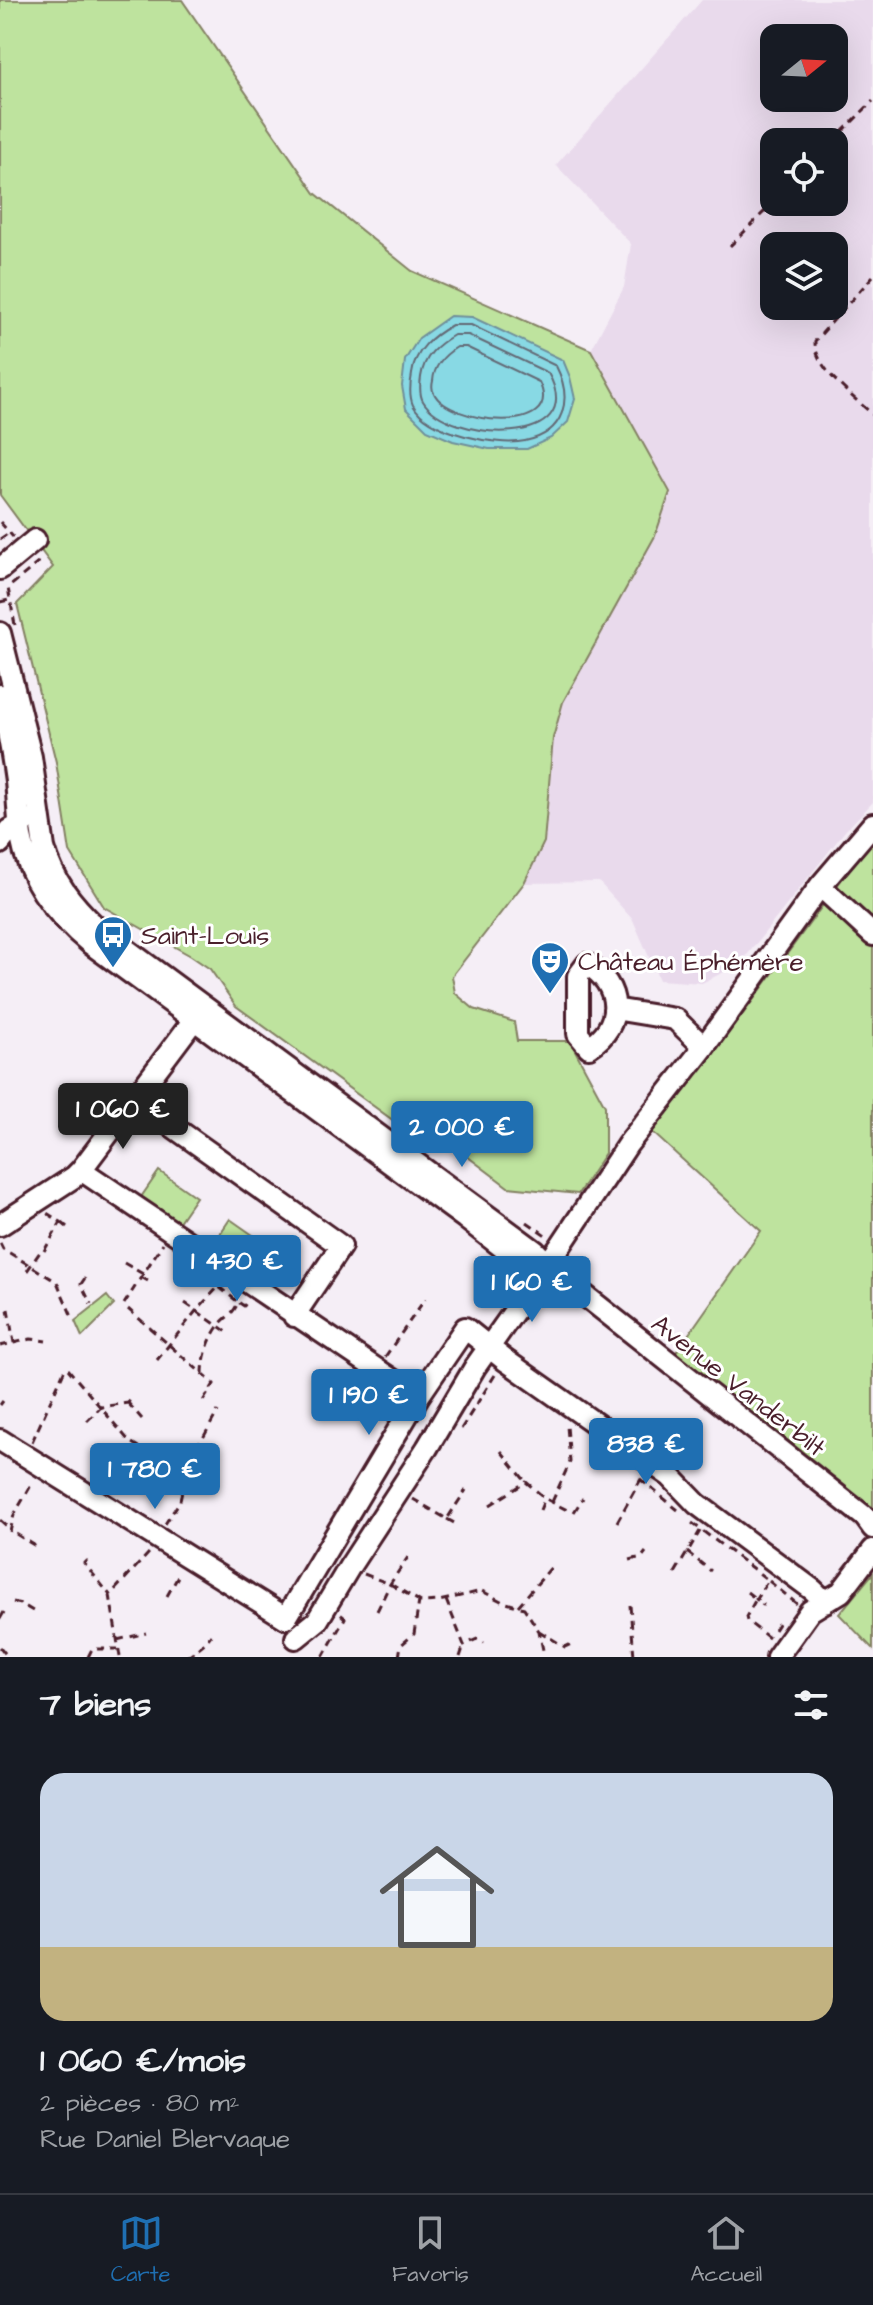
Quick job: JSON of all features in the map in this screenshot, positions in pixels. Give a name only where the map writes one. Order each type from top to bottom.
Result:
[{"type":"street","points":[[0,569],[30,544]]},
{"type":"street","name":"Avenue Vanderbilt","points":[[8,630],[31,757],[25,852],[41,889],[62,919],[91,944],[199,1013],[465,1218],[543,1270],[865,1517],[873,1528]]},
{"type":"street","name":"Avenue Vanderbilt","points":[[0,695],[29,819]]},
{"type":"street","points":[[0,843],[10,830],[29,819]]},
{"type":"street","points":[[295,1647],[317,1621],[491,1349],[628,1144],[704,1047],[820,886],[873,824]]},
{"type":"street","points":[[820,886],[873,935]]},
{"type":"street","points":[[614,1009],[675,1019],[704,1047]]},
{"type":"street","points":[[0,1225],[81,1170],[199,1013]]},
{"type":"street","points":[[134,1099],[341,1246],[294,1316]]},
{"type":"street","points":[[81,1170],[170,1231],[224,1279],[256,1290],[418,1397]]},
{"type":"street","name":"Avenue Vanderbilt","points":[[543,1270],[726,1425],[873,1535]]},
{"type":"street","points":[[286,1618],[418,1397],[465,1328],[645,1471],[670,1476],[697,1504],[705,1522],[813,1590],[825,1602]]},
{"type":"street","points":[[0,1440],[286,1618],[295,1647]]},
{"type":"street","points":[[770,1652],[810,1611],[841,1592],[873,1550]]},
{"type":"path","points":[[846,128],[873,101]]},
{"type":"path","points":[[730,246],[760,216]]},
{"type":"path","points":[[873,276],[815,341],[815,350],[826,371],[873,415]]},
{"type":"path","points":[[0,522],[11,536],[30,544],[39,562],[8,588],[8,630]]},
{"type":"path","points":[[0,539],[9,533]]},
{"type":"path","points":[[0,602],[9,600]]},
{"type":"path","points":[[44,1211],[67,1227]]},
{"type":"path","points":[[521,1218],[555,1241]]},
{"type":"path","points":[[27,1271],[61,1222]]},
{"type":"path","points":[[124,1304],[170,1231]]},
{"type":"path","points":[[0,1243],[3,1249],[57,1282],[73,1319]]},
{"type":"path","points":[[124,1263],[148,1281]]},
{"type":"path","points":[[85,1278],[81,1284],[91,1304]]},
{"type":"path","points":[[157,1360],[224,1279],[238,1302],[244,1306],[256,1290]]},
{"type":"path","points":[[376,1370],[425,1299]]},
{"type":"path","points":[[203,1374],[203,1361],[217,1326],[235,1312],[238,1302]]},
{"type":"path","points":[[185,1303],[230,1334]]},
{"type":"path","points":[[8,1309],[14,1343]]},
{"type":"path","points":[[128,1309],[214,1384],[203,1401]]},
{"type":"path","points":[[0,1346],[31,1339],[46,1341]]},
{"type":"path","points":[[464,1432],[461,1429],[491,1349]]},
{"type":"path","points":[[31,1446],[67,1369],[133,1447],[174,1470],[186,1469]]},
{"type":"path","points":[[128,1403],[132,1396]]},
{"type":"path","points":[[87,1421],[101,1407],[128,1403]]},
{"type":"path","points":[[128,1403],[142,1419]]},
{"type":"path","points":[[163,1528],[180,1501],[190,1451],[202,1440],[218,1411]]},
{"type":"path","points":[[552,1502],[570,1462],[567,1426],[570,1421]]},
{"type":"path","points":[[178,1442],[190,1451]]},
{"type":"path","points":[[501,1451],[526,1482],[545,1498],[567,1510]]},
{"type":"path","points":[[617,1522],[645,1471],[768,1580],[746,1617],[769,1637]]},
{"type":"path","points":[[0,1520],[10,1531],[14,1515],[38,1474]]},
{"type":"path","points":[[490,1505],[526,1482]]},
{"type":"path","points":[[447,1519],[466,1490]]},
{"type":"path","points":[[411,1497],[456,1524]]},
{"type":"path","points":[[540,1510],[545,1498]]},
{"type":"path","points":[[574,1512],[583,1498]]},
{"type":"path","points":[[180,1501],[185,1505]]},
{"type":"path","points":[[675,1573],[705,1522]]},
{"type":"path","points":[[16,1534],[37,1547]]},
{"type":"path","points":[[110,1595],[155,1547]]},
{"type":"path","points":[[630,1560],[642,1557],[646,1552]]},
{"type":"path","points":[[687,1552],[711,1571]]},
{"type":"path","points":[[377,1611],[408,1557]]},
{"type":"path","points":[[87,1560],[84,1563],[110,1595],[120,1657]]},
{"type":"path","points":[[518,1606],[554,1564]]},
{"type":"path","points":[[350,1566],[419,1601],[446,1600],[482,1591],[524,1608],[539,1631],[543,1650],[540,1654]]},
{"type":"path","points":[[167,1596],[180,1573]]},
{"type":"path","points":[[747,1592],[762,1606]]},
{"type":"path","points":[[446,1600],[464,1645],[460,1657]]},
{"type":"path","points":[[399,1657],[401,1645],[414,1634],[419,1601]]},
{"type":"path","points":[[13,1602],[33,1611]]},
{"type":"path","points":[[323,1657],[345,1618],[327,1605]]},
{"type":"path","points":[[630,1605],[634,1657]]},
{"type":"path","points":[[0,1619],[7,1607]]},
{"type":"path","points":[[770,1652],[769,1637],[781,1619]]},
{"type":"path","points":[[539,1631],[565,1647],[573,1643]]},
{"type":"path","points":[[117,1640],[146,1633]]},
{"type":"path","points":[[187,1657],[211,1635]]},
{"type":"path","points":[[464,1645],[477,1639],[484,1643]]},
{"type":"path","points":[[0,1647],[8,1657]]},
{"type":"path","points":[[88,1657],[92,1649],[118,1649]]},
{"type":"shaded area","points":[[702,0],[873,0],[873,802],[845,831],[740,964],[702,983],[659,980],[633,920],[599,882],[524,883],[544,842],[553,738],[563,702],[655,536],[670,492],[591,350],[624,287],[631,244],[556,165]]},
{"type":"green space","points":[[0,0],[182,0],[315,193],[412,271],[591,350],[670,492],[655,536],[563,702],[553,738],[544,842],[524,883],[452,976],[455,993],[474,1009],[514,1022],[517,1041],[570,1041],[605,1106],[605,1153],[578,1194],[508,1187],[464,1154],[416,1137],[236,1006],[210,969],[104,907],[70,852],[56,762],[17,604],[53,567],[0,495]]},
{"type":"green space","points":[[873,840],[873,1534],[665,1368],[761,1231],[652,1132]]},
{"type":"green space","points":[[159,1171],[196,1197],[176,1226],[139,1200]]},
{"type":"green space","points":[[230,1219],[270,1247],[249,1278],[209,1250]]},
{"type":"green space","points":[[107,1296],[114,1305],[82,1337],[75,1321]]},
{"type":"green space","points":[[873,1573],[873,1649],[839,1614]]},
{"type":"water","points":[[450,316],[472,317],[563,360],[575,399],[568,422],[551,438],[527,449],[489,449],[453,441],[427,430],[406,409],[402,386],[405,360],[419,338]]},
{"type":"place","name":"Saint-Louis","points":[[113,969]]},
{"type":"place","name":"Château Éphémère","points":[[550,995]]}]
